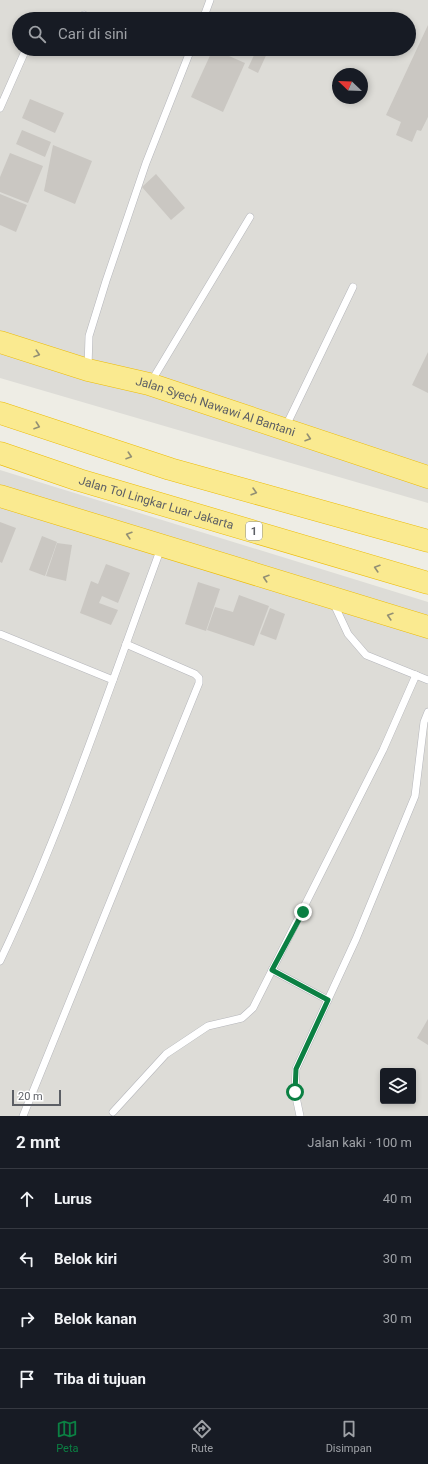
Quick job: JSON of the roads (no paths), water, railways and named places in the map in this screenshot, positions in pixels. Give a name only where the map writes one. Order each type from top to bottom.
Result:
[{"type":"highway","name":"Jalan Syech Nawawi Al Bantani","points":[[0,342],[88,370],[149,384],[428,477]]},
{"type":"highway","points":[[0,413],[170,469],[428,541]]},
{"type":"highway","name":"Jalan Tol Lingkar Luar Jakarta","points":[[0,453],[79,480],[428,583]]},
{"type":"highway","points":[[0,496],[428,627]]},
{"type":"lane","points":[[206,12],[210,0]]},
{"type":"lane","points":[[0,108],[23,56]]},
{"type":"lane","points":[[88,370],[89,336],[106,281],[146,162],[188,56]]},
{"type":"lane","points":[[149,384],[250,217]]},
{"type":"lane","points":[[284,430],[353,287]]},
{"type":"lane","points":[[0,961],[28,901],[113,680],[162,545]]},
{"type":"lane","points":[[332,598],[348,634],[366,655],[428,680]]},
{"type":"lane","points":[[0,634],[113,680]]},
{"type":"lane","points":[[23,1116],[199,683],[199,678],[194,674],[126,644]]},
{"type":"lane","points":[[113,1112],[166,1054],[208,1026],[242,1018],[253,1008],[383,750],[416,675]]},
{"type":"lane","points":[[300,1116],[295,1092],[296,1069],[356,939],[415,796],[424,722],[428,712]]},
{"type":"lane","points":[[272,970],[328,1000]]}]
